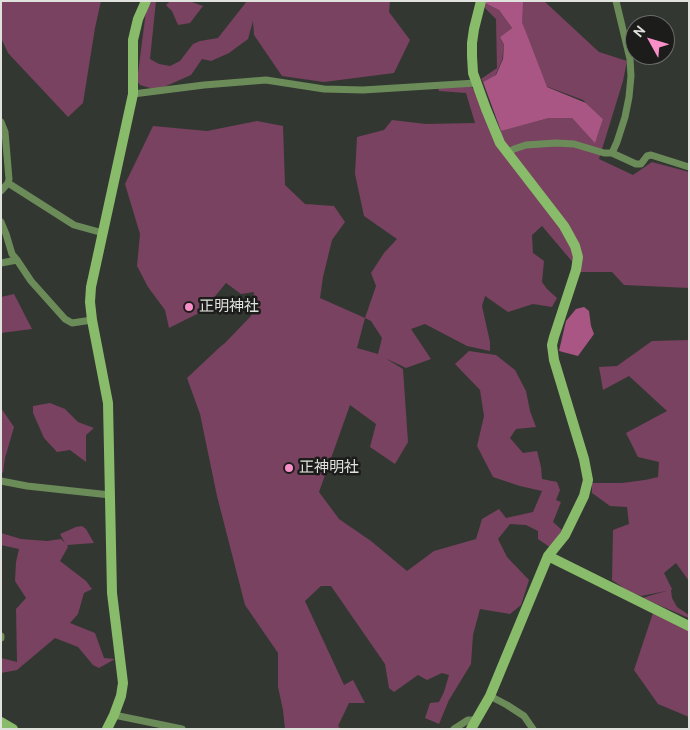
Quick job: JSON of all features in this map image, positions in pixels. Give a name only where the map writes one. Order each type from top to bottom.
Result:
[{"type":"street","points":[[107,729],[121,696],[123,683],[112,593],[108,403],[90,302],[91,287],[133,94],[133,40],[138,19],[146,1]]},
{"type":"street","points":[[454,729],[468,720],[474,725],[490,696],[548,556],[565,534],[584,496],[588,480],[584,459],[554,360],[552,345],[576,270],[578,257],[564,226],[507,153],[497,136],[476,83],[473,73],[472,43],[481,1]]},
{"type":"street","points":[[612,153],[625,118],[631,76],[630,59],[616,1]]},
{"type":"street","points":[[133,94],[204,85],[266,80],[324,88],[364,90],[476,83]]},
{"type":"street","points":[[1,122],[5,132],[8,183],[1,191]]},
{"type":"street","points":[[507,153],[526,145],[574,144],[604,153],[612,153],[636,164],[641,164],[647,156],[651,155],[689,167]]},
{"type":"street","points":[[8,183],[74,225],[103,233]]},
{"type":"street","points":[[1,222],[12,254],[30,281],[65,319],[72,323],[92,320]]},
{"type":"street","points":[[1,263],[17,260]]},
{"type":"street","points":[[1,481],[26,486],[110,495]]},
{"type":"street","points":[[548,556],[689,626]]},
{"type":"street","points":[[490,696],[524,716],[532,729]]},
{"type":"street","points":[[114,715],[182,729]]},
{"type":"street","points":[[1,722],[13,729]]},
{"type":"shaded area","points":[[1,1],[101,1],[83,103],[68,117],[8,53],[1,38]]},
{"type":"shaded area","points":[[152,1],[156,1],[150,59],[159,64],[170,66],[180,61],[193,44],[218,38],[247,1],[390,1],[389,12],[410,40],[394,73],[324,82],[282,76],[254,35],[253,21],[248,39],[229,53],[211,61],[202,59],[191,75],[157,90],[140,85],[137,81],[146,11]]},
{"type":"shaded area","points":[[170,1],[189,1],[203,6],[190,23],[178,25],[172,11],[166,5]]},
{"type":"shaded area","points":[[485,1],[523,2],[522,22],[547,87],[586,103],[603,119],[595,143],[572,118],[549,118],[501,131],[483,82],[496,75],[503,59],[504,45],[500,37],[512,28],[499,10],[485,3]]},
{"type":"shaded area","points":[[522,1],[544,1],[599,52],[625,60],[626,65],[623,81],[599,159],[633,175],[652,162],[689,172],[689,288],[624,285],[612,272],[581,272],[542,226],[532,235],[533,253],[544,261],[542,282],[557,298],[552,307],[533,304],[508,312],[485,296],[482,306],[490,342],[490,351],[467,346],[425,324],[411,329],[431,359],[406,368],[385,358],[403,369],[408,442],[395,464],[370,447],[376,424],[350,405],[319,492],[339,519],[371,541],[407,571],[434,551],[476,539],[482,519],[499,509],[506,518],[533,512],[542,491],[493,477],[477,446],[484,416],[480,390],[455,364],[469,351],[496,355],[515,370],[526,391],[536,427],[516,429],[510,438],[523,453],[537,451],[542,479],[557,482],[560,490],[556,500],[561,502],[553,522],[563,531],[551,548],[538,539],[538,531],[526,525],[510,524],[498,539],[507,557],[529,580],[521,605],[510,614],[480,609],[473,635],[471,664],[449,700],[439,724],[425,718],[430,703],[439,702],[449,675],[442,673],[427,680],[418,675],[394,692],[389,688],[385,664],[331,586],[321,586],[305,601],[344,685],[353,680],[365,703],[349,703],[338,726],[341,729],[285,729],[278,687],[278,653],[245,605],[217,496],[200,414],[187,378],[251,316],[254,292],[241,294],[226,283],[203,311],[169,328],[165,310],[148,287],[137,266],[140,234],[125,184],[153,126],[207,131],[257,121],[283,126],[285,185],[305,204],[334,206],[345,222],[332,240],[320,298],[365,318],[376,286],[371,273],[384,253],[397,239],[364,216],[355,174],[357,137],[384,130],[392,120],[426,124],[475,123],[466,93],[439,91],[438,88],[471,86],[496,132],[549,118],[572,118],[595,142],[603,119],[583,100],[543,85],[522,22]],"holes":[[[365,318],[371,321],[382,338],[378,354],[357,348]]]},
{"type":"shaded area","points":[[485,3],[499,10],[512,28],[500,37],[504,46],[502,60],[495,76],[483,82],[481,79],[497,68],[496,19],[484,7]]},
{"type":"shaded area","points":[[14,294],[32,329],[1,333],[1,297]]},
{"type":"shaded area","points":[[584,307],[589,311],[594,334],[578,356],[559,351],[566,321],[576,309]]},
{"type":"shaded area","points":[[689,340],[689,581],[676,563],[664,573],[672,589],[672,598],[677,607],[689,615],[689,618],[642,598],[666,591],[641,596],[628,591],[612,580],[613,530],[629,524],[627,507],[610,506],[592,493],[592,483],[622,483],[658,477],[659,462],[638,457],[626,433],[667,411],[629,376],[603,390],[599,367],[617,366],[652,341]]},
{"type":"shaded area","points":[[50,403],[65,409],[78,422],[94,428],[86,435],[86,462],[70,450],[57,452],[44,438],[33,413],[33,406]]},
{"type":"shaded area","points":[[1,408],[14,427],[5,458],[3,473],[1,472]]},
{"type":"shaded area","points":[[82,526],[86,529],[94,543],[67,545],[68,547],[60,561],[86,581],[92,589],[84,593],[78,614],[70,623],[95,633],[104,658],[115,659],[99,668],[93,665],[78,647],[55,638],[17,670],[1,673],[1,658],[17,662],[16,609],[26,598],[15,581],[19,549],[1,545],[1,533],[21,539],[47,541],[61,539],[65,543],[60,534]]},
{"type":"shaded area","points":[[653,613],[689,631],[689,717],[658,704],[634,670]]},
{"type":"place","name":"正明神社","points":[[189,307]]},
{"type":"place","name":"正神明社","points":[[289,468]]}]
